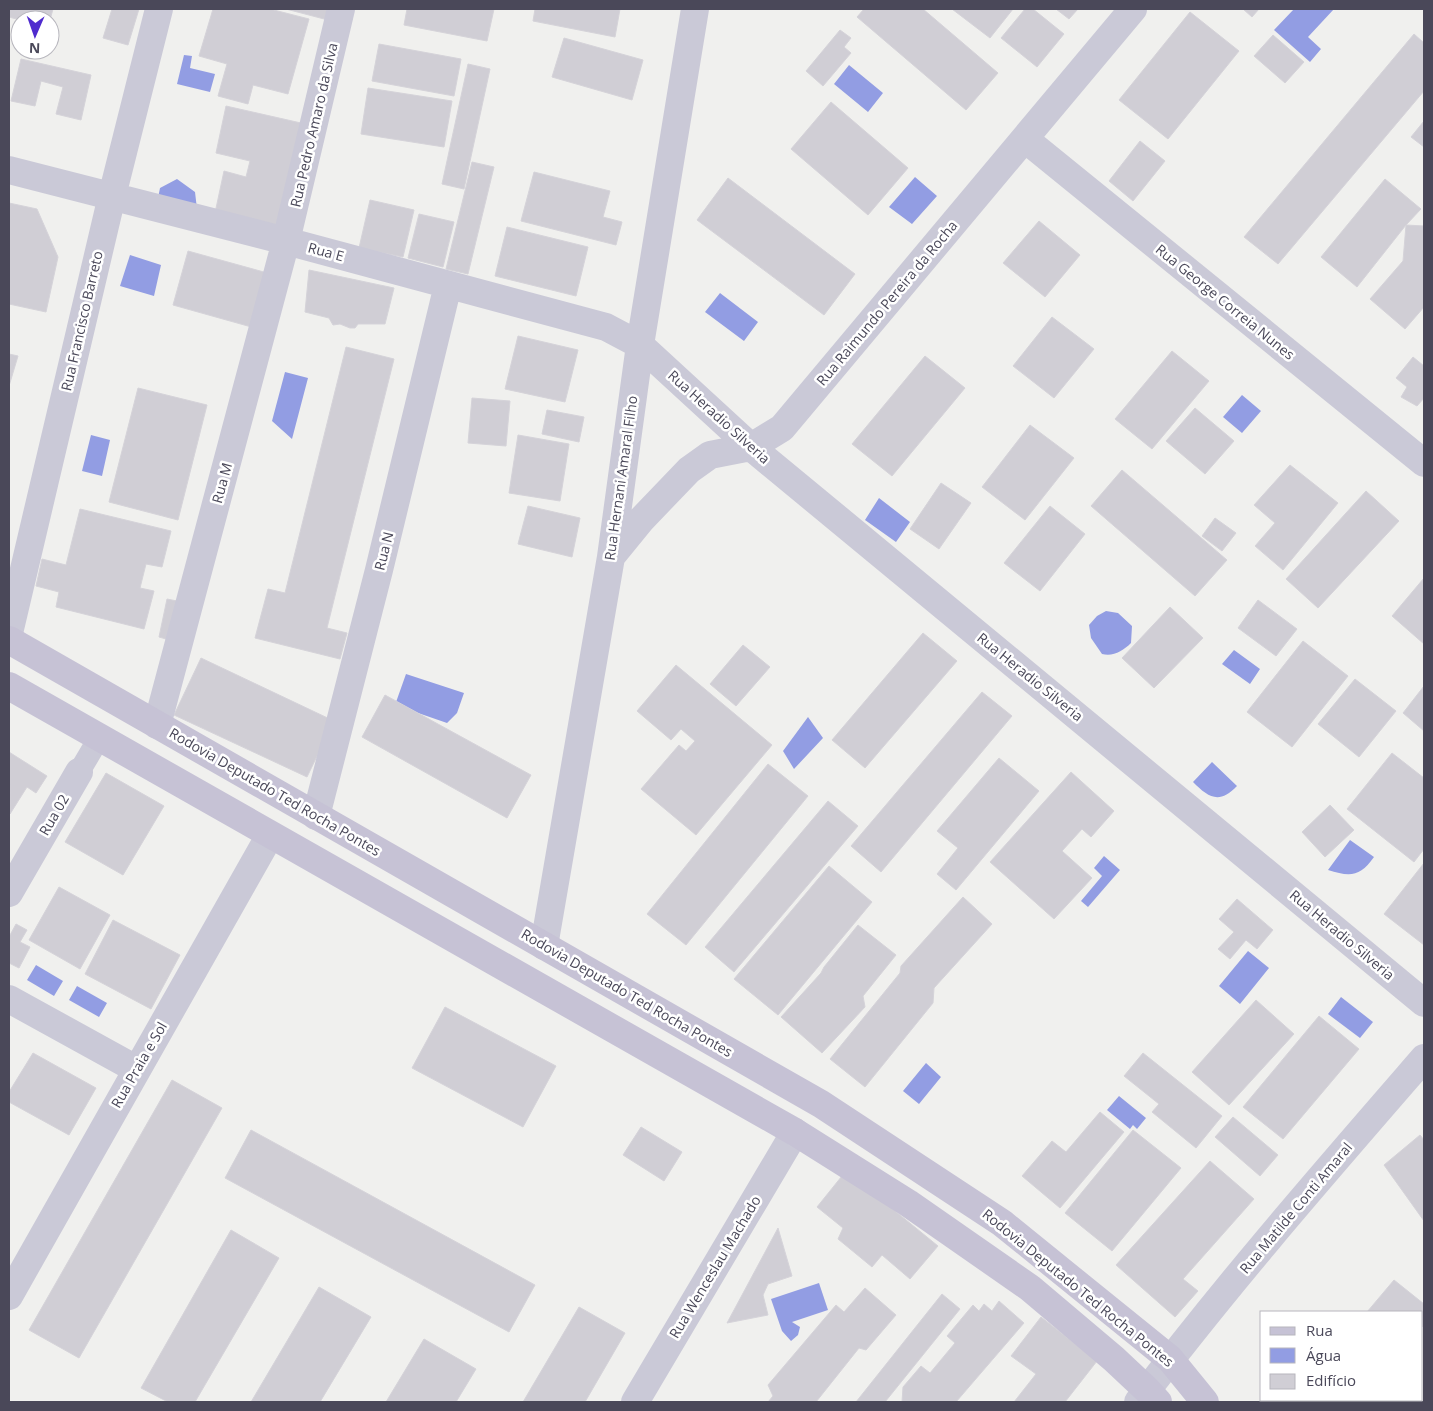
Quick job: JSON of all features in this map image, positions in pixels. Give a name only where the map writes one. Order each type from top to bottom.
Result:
[{"type":"main road","name":"Rodovia Deputado Ted Rocha Pontes","points":[[9,640],[821,1104],[1002,1223],[1170,1359],[1205,1402]]},
{"type":"main road","points":[[9,686],[795,1132],[908,1203],[1030,1288],[1148,1398]]},
{"type":"street","name":"Rua Francisco Barreto","points":[[9,633],[112,196],[159,9]]},
{"type":"street","name":"Rua Pedro Amaro da Silva","points":[[286,241],[342,9]]},
{"type":"street","name":"Rua Hernani Amaral Filho","points":[[544,946],[611,557],[640,345],[695,9]]},
{"type":"street","name":"Rua Raimundo Pereira da Rocha","points":[[611,557],[642,520],[689,470],[710,455],[751,447],[782,428],[1133,9]]},
{"type":"street","name":"Rua George Correia Nunes","points":[[1025,139],[1424,463]]},
{"type":"street","name":"Rua E","points":[[9,170],[286,241],[606,327],[640,345]]},
{"type":"street","name":"Rua M","points":[[158,725],[286,241]]},
{"type":"street","name":"Rua N","points":[[316,816],[379,570],[448,285]]},
{"type":"street","name":"Rua Heradio Silveria","points":[[640,345],[751,447],[1424,1003]]},
{"type":"street","name":"Rua 02","points":[[9,893],[99,738]]},
{"type":"street","name":"Rua Praia e Sol","points":[[9,1296],[270,835]]},
{"type":"street","points":[[9,998],[136,1069]]},
{"type":"street","name":"Rua Matilde Conti Amaral","points":[[1148,1398],[1170,1359],[1280,1224],[1424,1058]]},
{"type":"street","name":"Rua Wenceslau Machado","points":[[635,1402],[795,1132]]},
{"type":"water","points":[[1294,9],[1334,9],[1308,37],[1321,49],[1310,62],[1274,30]]},
{"type":"water","points":[[184,55],[192,56],[190,68],[215,74],[210,92],[177,84]]},
{"type":"water","points":[[849,65],[883,93],[868,112],[834,84]]},
{"type":"water","points":[[915,177],[937,196],[912,224],[889,207]]},
{"type":"water","points":[[177,179],[195,192],[197,209],[157,203],[160,188]]},
{"type":"water","points":[[130,255],[161,265],[154,296],[120,286]]},
{"type":"water","points":[[720,293],[758,322],[744,341],[705,312]]},
{"type":"water","points":[[285,372],[308,378],[292,439],[272,421]]},
{"type":"water","points":[[1242,395],[1261,411],[1242,433],[1223,417]]},
{"type":"water","points":[[91,435],[110,440],[102,476],[82,471]]},
{"type":"water","points":[[879,498],[910,522],[896,542],[865,520]]},
{"type":"water","points":[[1106,611],[1118,613],[1132,626],[1131,643],[1121,651],[1110,655],[1102,654],[1091,638],[1089,625],[1097,616]]},
{"type":"water","points":[[1234,650],[1260,669],[1250,684],[1222,664]]},
{"type":"water","points":[[406,674],[464,693],[457,713],[447,723],[395,705]]},
{"type":"water","points":[[808,717],[823,738],[794,769],[783,751]]},
{"type":"water","points":[[1212,762],[1237,786],[1225,796],[1214,797],[1209,795],[1193,782]]},
{"type":"water","points":[[1350,840],[1374,857],[1369,864],[1354,874],[1342,874],[1328,870]]},
{"type":"water","points":[[1104,856],[1120,870],[1088,907],[1081,901],[1102,876],[1094,868]]},
{"type":"water","points":[[1248,951],[1269,968],[1240,1004],[1219,986]]},
{"type":"water","points":[[36,965],[63,981],[54,996],[27,980]]},
{"type":"water","points":[[77,986],[107,1003],[99,1017],[69,1000]]},
{"type":"water","points":[[1341,997],[1373,1022],[1360,1038],[1328,1014]]},
{"type":"water","points":[[926,1063],[941,1077],[919,1104],[903,1091]]},
{"type":"water","points":[[1119,1096],[1146,1118],[1137,1129],[1133,1125],[1130,1129],[1107,1110]]},
{"type":"water","points":[[819,1283],[828,1310],[792,1322],[800,1327],[798,1335],[791,1341],[782,1331],[771,1299]]},
{"type":"building","points":[[9,9],[53,9],[10,10],[9,17]]},
{"type":"building","points":[[112,9],[139,9],[128,45],[103,38]]},
{"type":"building","points":[[213,9],[270,9],[309,19],[288,94],[253,85],[248,104],[218,96],[227,64],[199,56]]},
{"type":"building","points":[[286,9],[331,9],[328,20]]},
{"type":"building","points":[[407,9],[494,9],[487,41],[404,25]]},
{"type":"building","points":[[535,9],[620,9],[615,37],[533,21]]},
{"type":"building","points":[[864,9],[923,9],[998,73],[966,110],[857,17]]},
{"type":"building","points":[[952,9],[1013,9],[990,38]]},
{"type":"building","points":[[1025,9],[1033,9],[1064,34],[1037,67],[1001,38]]},
{"type":"building","points":[[1056,9],[1078,9],[1069,19]]},
{"type":"building","points":[[1243,9],[1259,9],[1252,17]]},
{"type":"building","points":[[1190,12],[1239,51],[1168,139],[1119,100]]},
{"type":"building","points":[[840,30],[851,38],[844,47],[851,53],[823,86],[806,71]]},
{"type":"building","points":[[1414,34],[1424,43],[1424,91],[1278,264],[1244,237]]},
{"type":"building","points":[[1273,35],[1304,62],[1285,83],[1254,56]]},
{"type":"building","points":[[564,38],[643,60],[632,100],[552,77]]},
{"type":"building","points":[[379,44],[461,59],[454,96],[372,81]]},
{"type":"building","points":[[21,60],[91,75],[81,120],[56,114],[63,87],[41,81],[35,106],[11,101]]},
{"type":"building","points":[[468,64],[490,69],[464,189],[442,184]]},
{"type":"building","points":[[368,88],[452,101],[444,147],[361,134]]},
{"type":"building","points":[[831,102],[908,168],[868,215],[791,149]]},
{"type":"building","points":[[226,106],[301,123],[277,227],[215,213],[224,171],[246,177],[250,161],[216,153]]},
{"type":"building","points":[[1424,121],[1424,147],[1411,137]]},
{"type":"building","points":[[1140,141],[1165,161],[1133,201],[1109,181]]},
{"type":"building","points":[[472,162],[494,167],[468,274],[446,269]]},
{"type":"building","points":[[534,172],[610,191],[603,217],[622,222],[616,245],[521,221]]},
{"type":"building","points":[[728,178],[855,274],[824,315],[697,220]]},
{"type":"building","points":[[1385,179],[1421,209],[1357,287],[1321,257]]},
{"type":"building","points":[[370,200],[414,210],[403,257],[359,248]]},
{"type":"building","points":[[9,203],[37,209],[58,257],[46,312],[9,304]]},
{"type":"building","points":[[419,214],[454,222],[443,267],[408,258]]},
{"type":"building","points":[[1039,221],[1080,255],[1045,297],[1003,263]]},
{"type":"building","points":[[1406,225],[1424,226],[1424,307],[1405,329],[1370,299],[1403,261]]},
{"type":"building","points":[[507,227],[588,247],[576,296],[495,276]]},
{"type":"building","points":[[188,251],[271,274],[255,328],[173,305]]},
{"type":"building","points":[[309,270],[394,288],[385,324],[358,324],[355,328],[350,328],[340,324],[333,325],[329,318],[305,312]]},
{"type":"building","points":[[1052,317],[1094,349],[1054,398],[1013,366]]},
{"type":"building","points":[[518,336],[578,350],[565,402],[505,389]]},
{"type":"building","points":[[346,347],[394,359],[327,628],[347,633],[340,659],[255,638],[268,589],[285,593]]},
{"type":"building","points":[[1172,351],[1209,381],[1152,449],[1115,419]]},
{"type":"building","points":[[9,354],[18,356],[9,386]]},
{"type":"building","points":[[925,356],[965,388],[892,476],[852,444]]},
{"type":"building","points":[[1413,357],[1424,366],[1424,398],[1417,406],[1401,397],[1407,387],[1396,378]]},
{"type":"building","points":[[138,388],[207,405],[178,520],[109,502]]},
{"type":"building","points":[[472,398],[510,401],[506,446],[468,443]]},
{"type":"building","points":[[1195,408],[1234,441],[1205,474],[1166,441]]},
{"type":"building","points":[[547,410],[584,417],[579,442],[542,434]]},
{"type":"building","points":[[1030,425],[1074,458],[1025,520],[982,487]]},
{"type":"building","points":[[518,435],[569,444],[560,501],[509,493]]},
{"type":"building","points":[[1290,465],[1338,503],[1283,570],[1255,546],[1275,523],[1254,505]]},
{"type":"building","points":[[1122,470],[1227,560],[1195,596],[1091,506]]},
{"type":"building","points":[[941,483],[971,503],[939,549],[910,529]]},
{"type":"building","points":[[1366,491],[1399,521],[1318,608],[1286,579]]},
{"type":"building","points":[[528,506],[580,518],[572,557],[518,544]]},
{"type":"building","points":[[1050,506],[1085,534],[1040,591],[1004,563]]},
{"type":"building","points":[[80,509],[171,531],[162,567],[146,564],[140,588],[154,591],[144,629],[56,607],[59,592],[36,586],[42,559],[66,565]]},
{"type":"building","points":[[1215,518],[1236,533],[1222,551],[1202,536]]},
{"type":"building","points":[[1424,578],[1424,644],[1392,616]]},
{"type":"building","points":[[167,599],[182,602],[173,641],[159,637]]},
{"type":"building","points":[[1258,600],[1297,629],[1276,656],[1238,628]]},
{"type":"building","points":[[1170,607],[1203,638],[1154,688],[1122,658]]},
{"type":"building","points":[[923,633],[957,661],[865,768],[832,740]]},
{"type":"building","points":[[1303,641],[1348,676],[1292,747],[1247,712]]},
{"type":"building","points":[[743,645],[770,667],[736,706],[710,684]]},
{"type":"building","points":[[201,658],[334,721],[307,777],[174,715]]},
{"type":"building","points":[[676,665],[772,745],[696,835],[641,789],[679,745],[686,751],[695,741],[681,729],[671,740],[637,711]]},
{"type":"building","points":[[1355,679],[1396,711],[1359,757],[1318,724]]},
{"type":"building","points":[[1424,686],[1424,731],[1403,713]]},
{"type":"building","points":[[982,692],[1012,716],[881,872],[851,846]]},
{"type":"building","points":[[385,695],[531,775],[507,818],[362,737]]},
{"type":"building","points":[[9,752],[47,776],[36,793],[27,787],[10,814]]},
{"type":"building","points":[[1392,753],[1424,778],[1424,849],[1414,862],[1347,809]]},
{"type":"building","points":[[999,758],[1039,791],[956,890],[937,874],[958,848],[937,831]]},
{"type":"building","points":[[768,764],[808,796],[686,945],[647,914]]},
{"type":"building","points":[[1071,772],[1114,811],[1091,837],[1082,829],[1062,851],[1092,878],[1054,919],[990,862]]},
{"type":"building","points":[[106,773],[164,806],[123,875],[65,842]]},
{"type":"building","points":[[828,801],[858,826],[734,972],[705,947]]},
{"type":"building","points":[[1330,805],[1354,830],[1325,857],[1302,832]]},
{"type":"building","points":[[1424,863],[1424,945],[1384,914]]},
{"type":"building","points":[[829,866],[872,902],[778,1015],[734,979]]},
{"type":"building","points":[[59,887],[110,915],[80,969],[29,940]]},
{"type":"building","points":[[963,897],[992,924],[934,988],[933,1003],[865,1087],[830,1059],[900,973],[901,966]]},
{"type":"building","points":[[1237,899],[1273,930],[1257,949],[1246,940],[1230,959],[1218,949],[1234,932],[1219,919]]},
{"type":"building","points":[[113,920],[180,955],[151,1009],[85,974]]},
{"type":"building","points":[[16,924],[27,930],[20,942],[30,947],[19,968],[9,963],[9,937]]},
{"type":"building","points":[[858,925],[896,955],[863,996],[865,1007],[822,1053],[781,1017],[821,973]]},
{"type":"building","points":[[1256,1000],[1294,1034],[1229,1105],[1192,1072]]},
{"type":"building","points":[[445,1007],[556,1066],[523,1127],[412,1068]]},
{"type":"building","points":[[1319,1016],[1359,1049],[1283,1139],[1243,1107]]},
{"type":"building","points":[[33,1053],[96,1088],[69,1135],[9,1102],[9,1092]]},
{"type":"building","points":[[1143,1053],[1222,1116],[1196,1148],[1152,1112],[1159,1104],[1124,1076]]},
{"type":"building","points":[[172,1080],[222,1108],[79,1358],[29,1330]]},
{"type":"building","points":[[1100,1112],[1124,1132],[1060,1208],[1022,1176],[1052,1141],[1066,1152]]},
{"type":"building","points":[[1233,1117],[1278,1155],[1260,1176],[1215,1137]]},
{"type":"building","points":[[641,1127],[682,1152],[664,1181],[623,1155]]},
{"type":"building","points":[[251,1130],[535,1285],[509,1332],[225,1178]]},
{"type":"building","points":[[1133,1130],[1181,1168],[1112,1251],[1065,1213]]},
{"type":"building","points":[[1420,1135],[1424,1140],[1424,1221],[1384,1165]]},
{"type":"building","points":[[1210,1161],[1254,1199],[1183,1279],[1198,1291],[1175,1317],[1116,1265]]},
{"type":"building","points":[[846,1171],[938,1246],[910,1279],[882,1255],[872,1267],[838,1239],[843,1228],[817,1207]]},
{"type":"building","points":[[778,1228],[792,1276],[768,1284],[763,1295],[768,1315],[727,1323]]},
{"type":"building","points":[[231,1230],[279,1258],[195,1402],[168,1402],[141,1388]]},
{"type":"building","points":[[1394,1280],[1424,1304],[1424,1324],[1423,1326],[1423,1311],[1368,1311]]},
{"type":"building","points":[[319,1287],[371,1317],[320,1402],[251,1402]]},
{"type":"building","points":[[865,1288],[896,1315],[866,1350],[859,1348],[816,1402],[768,1402],[773,1396],[768,1385],[836,1305],[844,1312]]},
{"type":"building","points":[[942,1294],[960,1309],[885,1402],[856,1402]]},
{"type":"building","points":[[999,1301],[1024,1323],[956,1402],[902,1402],[903,1387],[921,1366],[930,1373],[955,1343],[947,1336],[973,1305],[979,1311],[984,1304],[992,1311]]},
{"type":"building","points":[[579,1307],[625,1333],[585,1402],[523,1402]]},
{"type":"building","points":[[1041,1317],[1097,1361],[1065,1402],[1014,1402],[1036,1374],[1011,1356]]},
{"type":"building","points":[[424,1339],[476,1369],[456,1402],[386,1402]]},
{"type":"building","points":[[1291,1401],[1366,1401],[1365,1402]]}]
